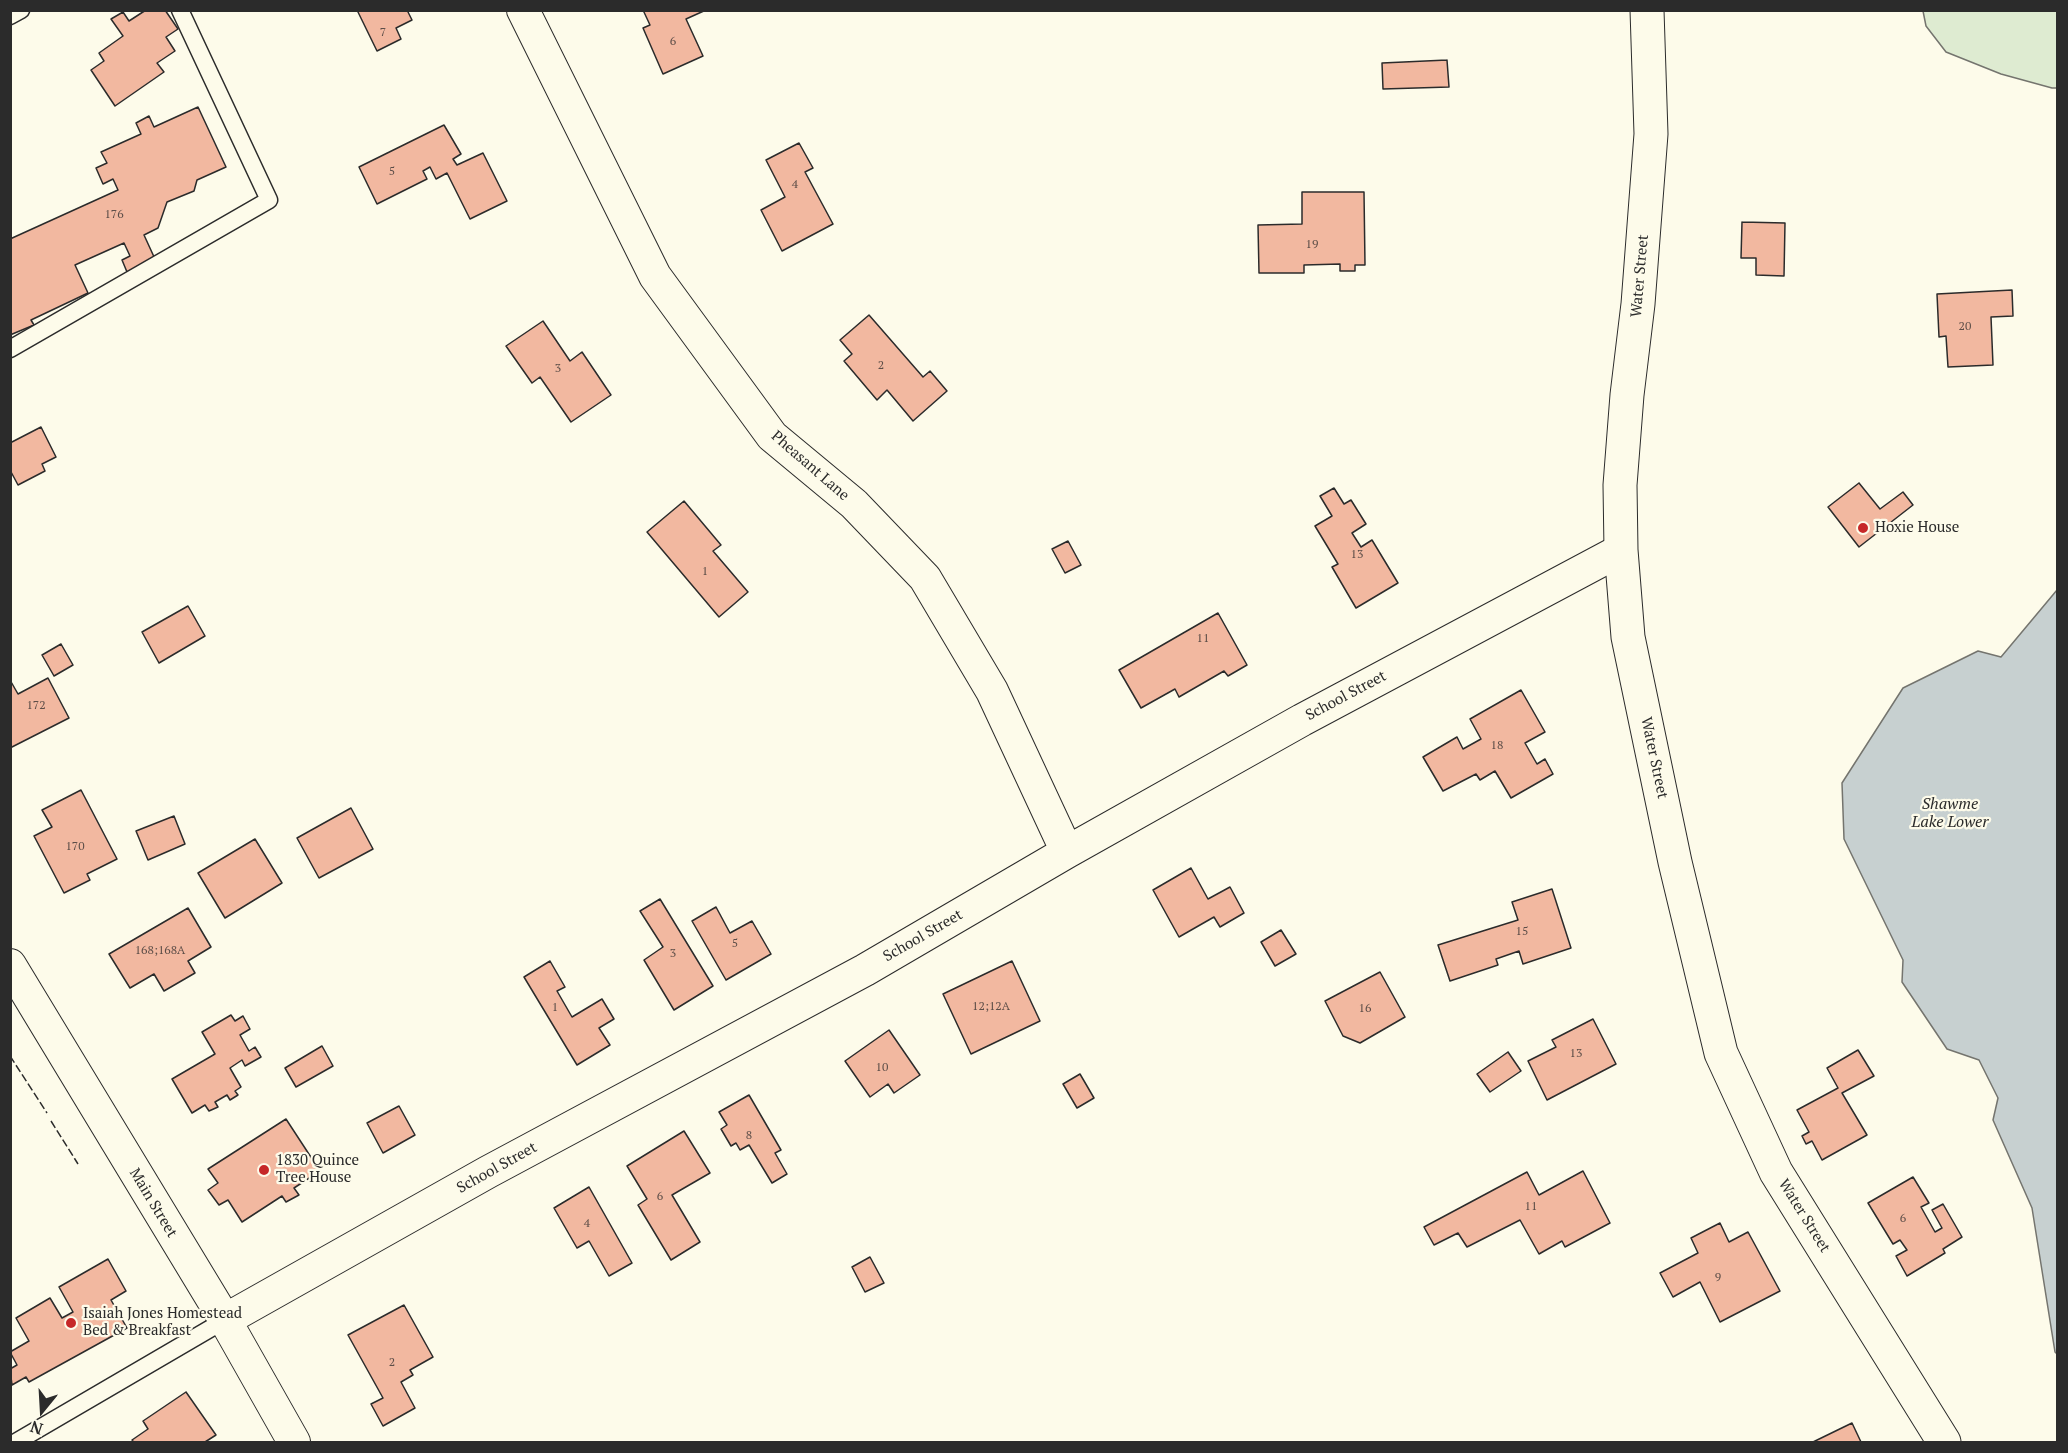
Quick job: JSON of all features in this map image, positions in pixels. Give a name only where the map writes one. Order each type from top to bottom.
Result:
[{"type":"main road","name":"Water Street","points":[[1647,10],[1651,135],[1638,304],[1627,395],[1620,485],[1621,550],[1628,637],[1675,862],[1721,1053],[1776,1172],[1944,1443]]},
{"type":"street","name":"Pheasant Lane","points":[[523,10],[655,276],[772,436],[854,504],[925,578],[992,691],[1067,852]]},
{"type":"street","name":"School Street","points":[[225,1320],[488,1172],[865,970],[1067,852],[1302,720],[1621,550]]},
{"type":"street","name":"Main Street","points":[[14,980],[225,1320],[294,1443]]},
{"type":"lane","points":[[10,16],[21,10]]},
{"type":"lane","points":[[10,349],[269,200],[180,10]]},
{"type":"lane","points":[[16,1443],[225,1320]]},
{"type":"green space","points":[[1923,11],[2057,11],[2057,88],[2001,74],[1946,52],[1926,26]]},
{"type":"water","name":"Shawme Lake Lower","points":[[2057,590],[2057,1354],[2032,1208],[1993,1120],[1998,1098],[1979,1060],[1947,1049],[1902,982],[1903,960],[1844,839],[1842,783],[1903,688],[1978,651],[2001,657]]},
{"type":"building","points":[[146,10],[165,10],[178,29],[166,37],[175,51],[157,63],[164,72],[115,106],[91,70],[104,61],[99,53],[123,36],[111,19],[123,12],[129,21]]},
{"type":"building","points":[[357,10],[407,10],[412,20],[396,28],[401,39],[377,51]]},
{"type":"building","points":[[643,10],[706,10],[686,19],[703,56],[663,74],[643,28],[650,25]]},
{"type":"building","points":[[1447,60],[1449,87],[1383,89],[1382,63]]},
{"type":"building","points":[[198,107],[226,167],[197,180],[194,191],[167,202],[158,228],[144,235],[155,259],[127,272],[122,260],[130,256],[124,243],[75,265],[88,293],[31,320],[34,325],[10,335],[10,239],[118,190],[113,179],[103,184],[96,168],[107,163],[101,152],[141,134],[136,123],[149,116],[154,127]]},
{"type":"building","points":[[444,125],[461,154],[453,159],[457,165],[483,153],[507,201],[470,219],[447,173],[436,179],[430,167],[423,171],[427,179],[377,204],[359,167]]},
{"type":"building","points":[[799,143],[813,168],[805,172],[833,224],[782,251],[761,210],[785,197],[766,160]]},
{"type":"building","points":[[1302,192],[1364,192],[1365,265],[1355,265],[1355,271],[1340,271],[1340,264],[1304,265],[1304,273],[1259,273],[1258,225],[1302,224]]},
{"type":"building","points":[[1742,222],[1785,223],[1784,276],[1756,275],[1756,258],[1741,258]]},
{"type":"building","points":[[2012,290],[2013,316],[1991,317],[1993,365],[1948,367],[1946,336],[1939,337],[1937,294]]},
{"type":"building","points":[[869,315],[923,377],[930,371],[947,391],[913,421],[887,390],[877,400],[844,361],[852,354],[840,340]]},
{"type":"building","points":[[543,321],[570,361],[582,352],[611,395],[571,422],[540,377],[532,383],[506,346]]},
{"type":"building","points":[[41,427],[56,457],[42,464],[45,471],[18,485],[10,470],[10,443]]},
{"type":"building","name":"Hoxie House","points":[[1859,483],[1880,509],[1903,492],[1913,505],[1859,547],[1828,507]]},
{"type":"building","points":[[1334,488],[1344,504],[1351,500],[1366,524],[1352,533],[1361,547],[1372,540],[1398,583],[1356,608],[1332,567],[1338,564],[1315,526],[1332,516],[1320,496]]},
{"type":"building","points":[[684,501],[721,545],[713,551],[748,592],[719,617],[647,532]]},
{"type":"building","points":[[1068,541],[1081,565],[1065,573],[1052,549]]},
{"type":"building","points":[[188,606],[205,636],[159,663],[142,632]]},
{"type":"building","points":[[1218,613],[1247,665],[1228,676],[1224,671],[1179,697],[1175,689],[1141,708],[1119,670]]},
{"type":"building","points":[[61,644],[73,665],[54,676],[42,655]]},
{"type":"building","points":[[48,678],[69,718],[10,748],[10,680],[18,694]]},
{"type":"building","points":[[1521,690],[1545,732],[1525,743],[1537,764],[1545,759],[1553,774],[1511,798],[1495,771],[1480,780],[1476,774],[1443,791],[1423,757],[1457,737],[1463,749],[1481,739],[1470,719]]},
{"type":"building","points":[[81,790],[117,859],[87,874],[90,880],[64,893],[34,836],[52,827],[42,810]]},
{"type":"building","points":[[351,808],[373,849],[319,878],[297,838]]},
{"type":"building","points":[[174,816],[185,844],[148,860],[136,831]]},
{"type":"building","points":[[255,839],[282,883],[225,918],[198,873]]},
{"type":"building","points":[[1191,868],[1208,899],[1230,887],[1244,913],[1220,927],[1214,917],[1179,937],[1153,890]]},
{"type":"building","points":[[1552,889],[1571,948],[1523,964],[1519,951],[1496,959],[1498,965],[1450,981],[1438,945],[1518,920],[1512,902]]},
{"type":"building","points":[[660,899],[713,986],[674,1010],[644,960],[663,947],[640,911]]},
{"type":"building","points":[[716,907],[730,933],[752,921],[771,954],[726,980],[692,921]]},
{"type":"building","points":[[188,908],[211,947],[188,961],[195,973],[164,991],[154,974],[130,988],[109,954]]},
{"type":"building","points":[[1281,930],[1296,954],[1275,966],[1261,942]]},
{"type":"building","points":[[550,961],[565,987],[557,991],[572,1017],[602,999],[614,1019],[599,1028],[610,1045],[577,1065],[524,977]]},
{"type":"building","points":[[1012,961],[1040,1021],[971,1054],[943,994]]},
{"type":"building","points":[[1380,972],[1405,1017],[1360,1043],[1343,1036],[1325,1001]]},
{"type":"building","points":[[231,1015],[235,1021],[243,1016],[250,1029],[240,1035],[249,1051],[255,1047],[261,1057],[245,1066],[242,1060],[230,1068],[241,1087],[235,1091],[238,1095],[230,1100],[227,1095],[215,1102],[218,1107],[209,1111],[205,1105],[192,1113],[172,1079],[215,1054],[202,1032]]},
{"type":"building","points":[[1593,1019],[1616,1064],[1547,1100],[1528,1061],[1556,1047],[1552,1040]]},
{"type":"building","points":[[889,1030],[920,1075],[894,1093],[888,1084],[870,1097],[845,1061]]},
{"type":"building","points":[[322,1046],[333,1066],[296,1087],[285,1068]]},
{"type":"building","points":[[1858,1050],[1874,1076],[1842,1093],[1867,1135],[1822,1160],[1812,1141],[1806,1144],[1802,1136],[1809,1132],[1797,1110],[1838,1088],[1827,1068]]},
{"type":"building","points":[[1508,1052],[1521,1071],[1490,1092],[1477,1074]]},
{"type":"building","points":[[1080,1074],[1094,1098],[1077,1108],[1063,1084]]},
{"type":"building","points":[[749,1095],[781,1150],[775,1153],[787,1174],[772,1183],[749,1145],[740,1150],[736,1143],[731,1146],[721,1129],[727,1125],[719,1112]]},
{"type":"building","points":[[399,1106],[415,1135],[383,1153],[367,1123]]},
{"type":"building","name":"1830 Quince Tree House","points":[[286,1119],[320,1171],[294,1188],[299,1195],[286,1202],[282,1196],[242,1222],[228,1200],[219,1205],[208,1190],[218,1183],[208,1169]]},
{"type":"building","points":[[684,1131],[710,1173],[672,1195],[700,1242],[671,1260],[638,1205],[647,1199],[627,1166]]},
{"type":"building","points":[[1583,1171],[1610,1223],[1565,1247],[1562,1241],[1539,1254],[1520,1220],[1467,1247],[1458,1233],[1434,1245],[1424,1227],[1527,1172],[1539,1195]]},
{"type":"building","points":[[1913,1177],[1929,1203],[1921,1207],[1935,1232],[1942,1228],[1932,1210],[1943,1204],[1962,1237],[1943,1249],[1945,1253],[1907,1276],[1896,1256],[1907,1250],[1900,1240],[1893,1244],[1868,1203]]},
{"type":"building","points":[[589,1187],[632,1263],[609,1276],[589,1241],[577,1248],[554,1208]]},
{"type":"building","points":[[1720,1223],[1729,1242],[1748,1232],[1780,1291],[1720,1322],[1700,1282],[1673,1297],[1660,1273],[1698,1253],[1691,1238]]},
{"type":"building","points":[[870,1257],[884,1283],[865,1292],[852,1267]]},
{"type":"building","name":"Isaiah Jones Homestead Bed & Breakfast","points":[[108,1259],[126,1291],[111,1300],[127,1328],[29,1382],[26,1377],[12,1385],[10,1369],[17,1365],[10,1352],[29,1341],[16,1318],[50,1298],[62,1318],[73,1312],[59,1287]]},
{"type":"building","points":[[404,1305],[433,1357],[410,1370],[413,1375],[401,1382],[415,1408],[383,1426],[371,1404],[383,1398],[348,1335]]},
{"type":"building","points":[[186,1392],[216,1435],[205,1442],[134,1442],[132,1440],[148,1429],[143,1421]]},
{"type":"building","points":[[1852,1423],[1861,1442],[1813,1442]]},
{"type":"fence","points":[[10,1056],[47,1113]]},
{"type":"fence","points":[[51,1121],[78,1164]]},
{"type":"place","name":"Hoxie House","points":[[1863,528]]},
{"type":"place","name":"1830 Quince Tree House","points":[[264,1170]]},
{"type":"place","name":"Isaiah Jones Homestead Bed & Breakfast","points":[[71,1323]]}]
